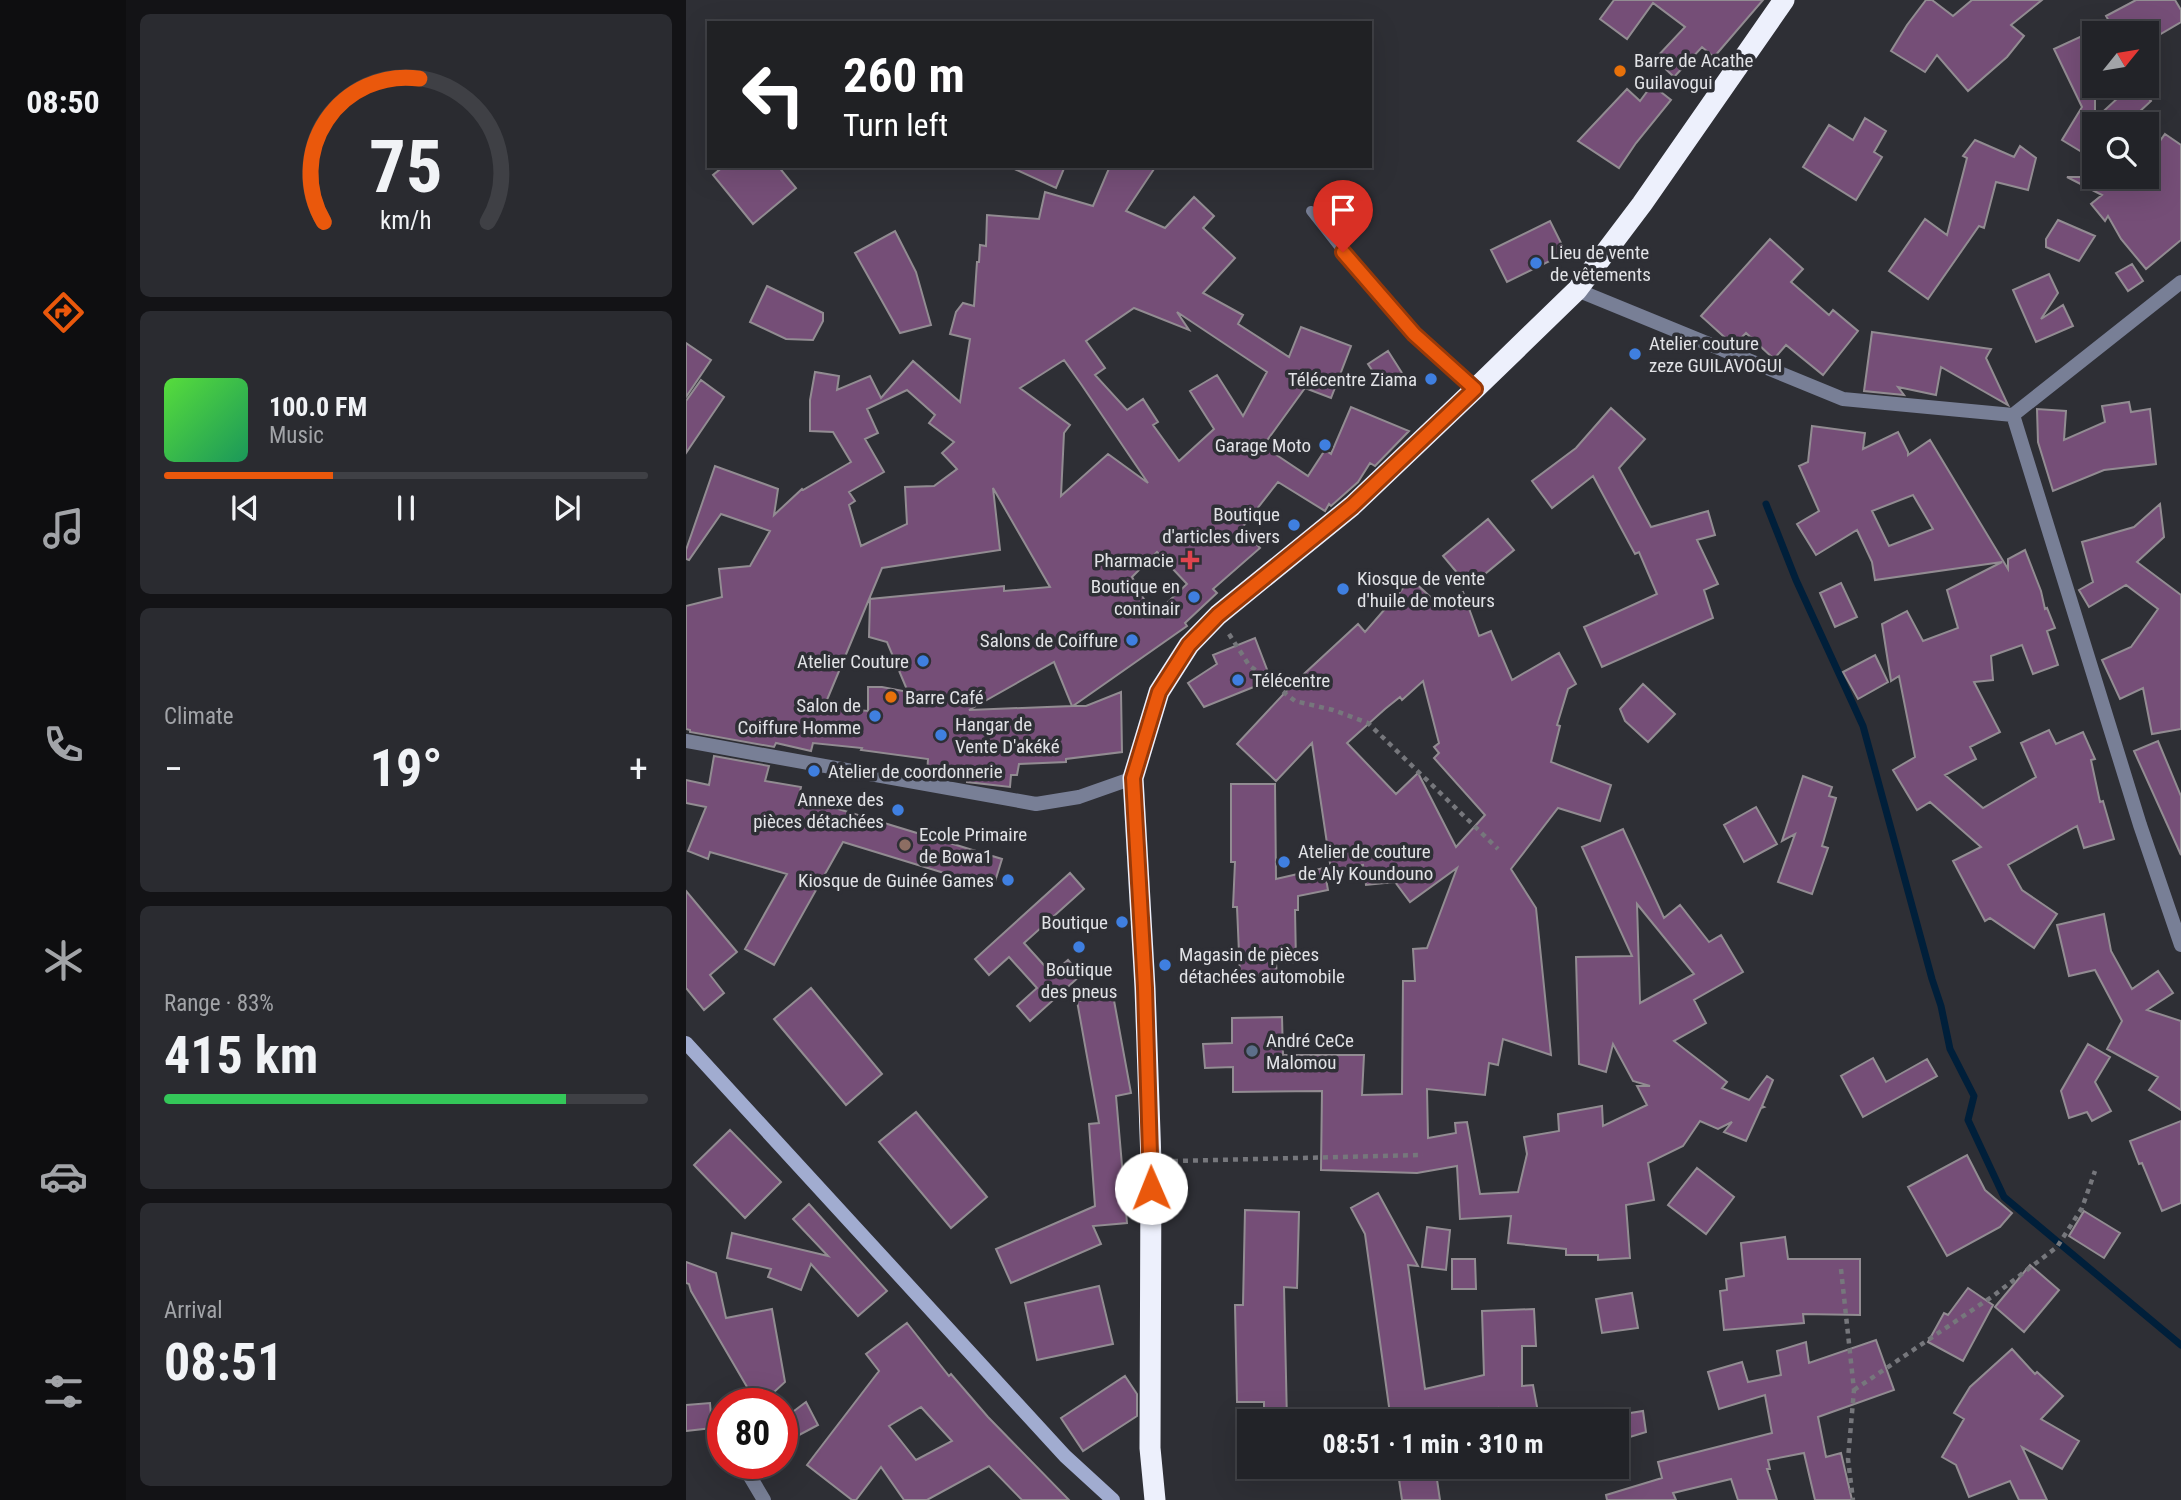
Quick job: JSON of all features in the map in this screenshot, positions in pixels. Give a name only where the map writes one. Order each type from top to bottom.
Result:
[{"type":"highway","points":[[1155,1500],[1150,1448],[1151,1162],[1145,988],[1133,778],[1159,692],[1189,645],[1218,615],[1352,506],[1577,290],[1642,204],[1784,0]]},
{"type":"main road","points":[[687,1047],[1065,1456],[1112,1500]]},
{"type":"street","points":[[1577,290],[1843,400],[2013,415],[2181,282]]},
{"type":"street","points":[[2013,415],[2140,825],[2181,945]]},
{"type":"street","points":[[686,741],[1036,804],[1079,797],[1133,778]]},
{"type":"street","points":[[752,1479],[764,1500]]},
{"type":"lane","points":[[1311,211],[1359,272],[1414,334],[1475,389]]},
{"type":"path","points":[[1218,615],[1249,665],[1295,701],[1333,710],[1368,723],[1498,849]]},
{"type":"path","points":[[1151,1162],[1423,1155]]},
{"type":"path","points":[[1854,1390],[1993,1296],[2057,1247],[2082,1208],[2095,1171]]},
{"type":"path","points":[[1841,1269],[1854,1390],[1848,1459],[1853,1500]]},
{"type":"building","points":[[1614,0],[1763,0],[1714,57],[1702,47],[1674,77],[1655,59],[1685,27],[1653,3],[1627,39],[1600,19]]},
{"type":"building","points":[[1926,0],[1932,0],[1953,16],[1972,0],[2042,0],[2011,25],[2024,36],[2007,57],[1968,91],[1937,55],[1925,72],[1891,51]]},
{"type":"building","points":[[2136,0],[2175,0],[2181,10],[2181,22],[2160,34],[2160,21],[2109,21],[2106,16]]},
{"type":"building","points":[[2082,36],[2082,98],[2095,98],[2095,112],[2082,112],[2082,152],[2062,140],[2082,107],[2054,49]]},
{"type":"building","points":[[1652,85],[1671,100],[1619,168],[1578,141],[1627,89],[1640,101]]},
{"type":"building","points":[[2118,98],[2148,98],[2151,101],[2139,112],[2103,112]]},
{"type":"building","points":[[1865,118],[1886,131],[1874,152],[1882,157],[1856,200],[1803,167],[1829,125],[1853,140]]},
{"type":"building","points":[[2165,134],[2181,145],[2181,240],[2146,269],[2121,239],[2108,216],[2105,221],[2091,204],[2102,195],[2090,189],[2159,189],[2159,142]]},
{"type":"building","points":[[1975,140],[2014,157],[2020,146],[2036,158],[2028,190],[1996,182],[1984,228],[1979,226],[1928,299],[1889,271],[1925,219],[1947,235],[1967,158],[1963,156]]},
{"type":"building","points":[[722,168],[780,168],[796,188],[753,224],[713,175]]},
{"type":"building","points":[[1012,168],[1064,168],[1056,188]]},
{"type":"building","points":[[1109,168],[1155,168],[1126,211],[1165,228],[1194,197],[1214,216],[1203,228],[1235,258],[1203,293],[1243,315],[1238,324],[1289,357],[1301,327],[1351,346],[1331,398],[1305,388],[1263,446],[1308,476],[1325,450],[1331,454],[1351,407],[1409,431],[1375,466],[1370,463],[1358,482],[1331,506],[1329,504],[1325,511],[1278,482],[1242,528],[1260,548],[1213,589],[1217,593],[1185,623],[1187,626],[1073,706],[1086,706],[1121,692],[1122,752],[1066,759],[1066,762],[1019,764],[1017,775],[1011,775],[1010,787],[927,775],[928,759],[813,743],[811,751],[776,743],[774,747],[690,732],[686,729],[686,606],[722,597],[719,569],[750,566],[770,531],[721,514],[689,560],[686,559],[686,550],[715,466],[778,489],[774,515],[802,489],[851,462],[833,432],[810,431],[810,400],[815,372],[839,376],[837,390],[870,376],[881,398],[913,361],[960,402],[970,339],[950,334],[956,312],[963,303],[974,306],[980,245],[986,246],[987,215],[1039,219],[1045,192],[1093,206]],"holes":[[[1134,308],[1189,330],[1177,312],[1267,372],[1243,416],[1217,375],[1190,391],[1214,429],[1179,461],[1153,425],[1158,422],[1143,399],[1127,410],[1095,375],[1105,368],[1086,341]],[[1064,360],[1148,483],[1108,454],[1061,496],[1064,433],[1070,425],[1020,388]],[[907,390],[935,415],[929,423],[954,442],[942,453],[957,469],[934,486],[905,487],[907,524],[861,546],[849,505],[855,501],[849,492],[884,472],[865,439],[878,433],[867,409]],[[993,488],[1050,587],[1004,591],[1004,586],[870,599],[869,637],[887,642],[908,692],[868,687],[868,711],[824,707],[882,568],[1000,550]],[[1157,552],[1187,584],[1153,616],[1132,577]],[[1054,662],[1072,706],[969,710]]]},
{"type":"building","points":[[2067,177],[2082,177],[2082,185]]},
{"type":"building","points":[[2058,220],[2095,236],[2079,261],[2046,247],[2046,239]]},
{"type":"building","points":[[1550,221],[1566,253],[1507,282],[1491,250]]},
{"type":"building","points":[[895,231],[916,272],[931,325],[900,333],[855,253]]},
{"type":"building","points":[[1770,239],[1803,269],[1791,282],[1829,315],[1833,310],[1858,331],[1823,375],[1786,345],[1774,359],[1746,333],[1735,344],[1731,343],[1701,316]]},
{"type":"building","points":[[2132,264],[2143,281],[2128,291],[2116,273]]},
{"type":"building","points":[[2049,274],[2058,293],[2041,319],[2063,305],[2073,326],[2036,342],[2013,290]]},
{"type":"building","points":[[767,286],[823,313],[823,321],[813,340],[786,339],[750,322]]},
{"type":"building","points":[[1872,332],[1991,349],[1986,358],[2008,405],[1941,367],[1936,395],[1898,387],[1904,395],[1864,391]]},
{"type":"building","points":[[686,343],[711,360],[686,397]]},
{"type":"building","points":[[1388,351],[1402,373],[1383,387],[1368,364]]},
{"type":"building","points":[[701,380],[724,397],[686,453],[686,401]]},
{"type":"building","points":[[2129,402],[2131,412],[2150,409],[2156,464],[2104,470],[2053,491],[2038,442],[2037,409],[2066,411],[2064,440],[2105,422],[2102,406]]},
{"type":"building","points":[[1611,408],[1645,439],[1619,468],[1651,527],[1708,511],[1715,535],[1697,540],[1718,584],[1704,590],[1713,618],[1602,667],[1584,627],[1657,594],[1639,552],[1635,554],[1593,476],[1552,508],[1532,481],[1576,448]]},
{"type":"building","points":[[1812,426],[1865,433],[1863,449],[1898,432],[1908,455],[1930,440],[2008,569],[2008,559],[2025,550],[2045,609],[2047,608],[2055,628],[2047,631],[2058,665],[2033,674],[2022,645],[1991,656],[1993,680],[1974,682],[2000,732],[1970,747],[1976,759],[1945,775],[1983,808],[2036,777],[2021,743],[2049,730],[2056,744],[2083,732],[2095,759],[2091,760],[2100,802],[2103,801],[2114,839],[2084,848],[2077,826],[2008,865],[2022,890],[2057,914],[2034,948],[1990,918],[1985,921],[1953,861],[1981,847],[1930,802],[1917,810],[1893,770],[1915,757],[1899,676],[1891,681],[1882,624],[1907,611],[1923,641],[1958,628],[1947,590],[2002,562],[1875,580],[1872,562],[1857,530],[1816,555],[1797,524],[1819,511],[1799,466],[1808,462]],"holes":[[[1913,495],[1933,529],[1889,546],[1872,511]]]},
{"type":"building","points":[[2160,504],[2164,537],[2137,562],[2181,595],[2181,729],[2152,734],[2143,688],[2120,699],[2102,660],[2131,647],[2158,609],[2126,585],[2089,607],[2079,590],[2093,582],[2082,542],[2134,527]]},
{"type":"building","points":[[1488,519],[1514,550],[1469,587],[1443,556]]},
{"type":"building","points":[[1411,579],[1436,602],[1463,592],[1479,636],[1491,631],[1512,680],[1559,653],[1576,684],[1568,689],[1557,725],[1560,726],[1551,762],[1611,785],[1600,821],[1558,808],[1511,869],[1536,908],[1551,1055],[1503,1039],[1498,1065],[1489,1063],[1485,1095],[1427,1089],[1428,1138],[1456,1133],[1455,1123],[1467,1122],[1480,1194],[1518,1192],[1527,1154],[1524,1137],[1559,1131],[1558,1114],[1602,1106],[1603,1126],[1647,1105],[1637,1086],[1650,1086],[1633,1081],[1613,1044],[1606,1072],[1579,1064],[1576,957],[1632,956],[1582,847],[1623,829],[1664,918],[1680,905],[1709,942],[1721,935],[1743,972],[1694,1000],[1706,1023],[1674,1041],[1727,1082],[1722,1088],[1749,1100],[1767,1076],[1773,1080],[1762,1106],[1764,1107],[1761,1108],[1746,1141],[1724,1132],[1732,1122],[1718,1129],[1700,1121],[1683,1146],[1648,1163],[1654,1200],[1626,1205],[1630,1258],[1598,1260],[1598,1255],[1566,1255],[1566,1249],[1508,1243],[1511,1216],[1460,1219],[1457,1166],[1417,1173],[1321,1170],[1322,1091],[1233,1092],[1233,1067],[1205,1068],[1203,1044],[1232,1043],[1232,1018],[1282,1017],[1283,1055],[1364,1055],[1362,1095],[1402,1094],[1403,981],[1415,981],[1413,949],[1427,948],[1457,868],[1410,902],[1395,882],[1366,885],[1363,865],[1331,870],[1312,743],[1276,781],[1237,744],[1292,685],[1358,624],[1365,632]],"holes":[[[1423,681],[1439,743],[1434,747],[1439,753],[1434,758],[1485,815],[1456,847],[1418,773],[1396,794],[1347,743],[1385,709],[1400,697],[1402,700]],[[1637,904],[1694,974],[1640,1003],[1639,969]]]},
{"type":"building","points":[[1841,583],[1857,617],[1835,627],[1820,593]]},
{"type":"building","points":[[1255,638],[1271,680],[1204,707],[1188,683],[1217,664],[1213,655]]},
{"type":"building","points":[[1875,655],[1888,682],[1858,699],[1843,672]]},
{"type":"building","points":[[1643,684],[1675,714],[1648,742],[1625,721],[1620,709]]},
{"type":"building","points":[[2158,741],[2181,796],[2181,855],[2134,751]]},
{"type":"building","points":[[714,756],[769,766],[765,781],[801,787],[799,797],[1002,859],[993,888],[843,842],[774,965],[745,949],[787,874],[710,852],[708,859],[688,851],[706,807],[686,803],[686,780],[709,785]]},
{"type":"building","points":[[1803,776],[1832,787],[1829,796],[1836,798],[1822,846],[1828,848],[1812,894],[1778,882],[1795,834],[1782,841]]},
{"type":"building","points":[[1231,784],[1275,784],[1276,879],[1324,868],[1328,890],[1298,896],[1298,910],[1295,910],[1296,962],[1276,963],[1277,976],[1240,976],[1237,907],[1233,907],[1235,862],[1231,862]]},
{"type":"building","points":[[1756,807],[1777,844],[1744,862],[1724,825]]},
{"type":"building","points":[[1070,873],[1084,889],[1024,943],[1052,974],[1068,960],[1081,975],[1030,1021],[1017,1006],[1037,988],[1009,957],[989,975],[975,959]]},
{"type":"building","points":[[686,891],[737,952],[710,975],[724,993],[704,1010],[686,988]]},
{"type":"building","points":[[2104,914],[2111,951],[2132,989],[2158,971],[2173,993],[2147,1010],[2181,1021],[2181,1110],[2149,1090],[2158,1077],[2107,1049],[2122,1021],[2095,970],[2069,976],[2057,925]]},
{"type":"building","points":[[811,988],[882,1074],[846,1105],[774,1019]]},
{"type":"building","points":[[1113,995],[1131,1093],[1116,1096],[1127,1223],[1093,1226],[1101,1244],[1011,1283],[996,1249],[1095,1206],[1089,1124],[1099,1123],[1077,1001]]},
{"type":"building","points":[[2088,1044],[2110,1057],[2095,1082],[2111,1111],[2092,1121],[2087,1112],[2069,1118],[2061,1091]]},
{"type":"building","points":[[1873,1058],[1886,1082],[1927,1059],[1937,1076],[1863,1117],[1841,1076]]},
{"type":"building","points":[[916,1112],[987,1197],[951,1228],[879,1142]]},
{"type":"building","points":[[2181,1121],[2181,1203],[2162,1211],[2130,1141]]},
{"type":"building","points":[[730,1130],[781,1182],[745,1218],[694,1165]]},
{"type":"building","points":[[1967,1155],[1985,1190],[2012,1213],[2000,1227],[1947,1256],[1908,1187]]},
{"type":"building","points":[[1697,1168],[1734,1197],[1706,1234],[1668,1205]]},
{"type":"building","points":[[1378,1193],[1418,1266],[1408,1265],[1425,1389],[1484,1375],[1482,1311],[1534,1309],[1536,1346],[1522,1346],[1522,1386],[1533,1385],[1537,1409],[1389,1409],[1365,1234],[1351,1208]]},
{"type":"building","points":[[809,1204],[887,1291],[858,1316],[811,1264],[801,1290],[768,1277],[771,1269],[727,1258],[732,1233],[828,1256],[793,1219]]},
{"type":"building","points":[[1245,1210],[1299,1212],[1297,1288],[1284,1287],[1287,1409],[1264,1409],[1264,1402],[1237,1402],[1235,1305],[1243,1305]]},
{"type":"building","points":[[2084,1211],[2120,1233],[2104,1258],[2069,1236]]},
{"type":"building","points":[[1427,1227],[1450,1230],[1446,1270],[1422,1267]]},
{"type":"building","points":[[1785,1237],[1788,1259],[1860,1259],[1860,1315],[1803,1314],[1804,1323],[1724,1330],[1720,1291],[1727,1290],[1726,1279],[1744,1276],[1741,1243]]},
{"type":"building","points":[[1452,1259],[1475,1259],[1476,1289],[1452,1289]]},
{"type":"building","points":[[686,1262],[716,1273],[726,1318],[772,1309],[785,1382],[778,1388],[748,1388],[686,1283]]},
{"type":"building","points":[[2030,1265],[2059,1290],[2024,1332],[1995,1307]]},
{"type":"building","points":[[1099,1286],[1113,1344],[1037,1360],[1025,1303]]},
{"type":"building","points":[[1968,1288],[1993,1305],[1963,1361],[1928,1342],[1944,1313],[1948,1315]]},
{"type":"building","points":[[1632,1293],[1638,1328],[1602,1333],[1596,1299]]},
{"type":"building","points":[[907,1323],[949,1376],[951,1374],[988,1417],[1069,1500],[1022,1500],[989,1466],[927,1500],[904,1500],[881,1467],[856,1500],[852,1500],[807,1465],[879,1371],[866,1354]],"holes":[[[921,1407],[952,1441],[916,1460],[889,1426]]]},
{"type":"building","points":[[1876,1340],[1894,1390],[1818,1417],[1826,1457],[1841,1453],[1852,1500],[1815,1500],[1804,1453],[1768,1460],[1770,1469],[1767,1469],[1777,1500],[1738,1500],[1731,1479],[1673,1493],[1676,1500],[1607,1500],[1606,1495],[1662,1478],[1658,1462],[1772,1433],[1765,1395],[1719,1409],[1708,1372],[1742,1362],[1748,1382],[1781,1375],[1777,1351],[1806,1342],[1809,1363]]},
{"type":"building","points":[[2012,1349],[2035,1374],[2037,1372],[2063,1396],[2041,1419],[2079,1441],[2062,1469],[2022,1447],[2047,1500],[2019,1500],[2010,1481],[1969,1497],[1956,1465],[1942,1457],[1964,1419],[1954,1413],[1970,1387]]},
{"type":"building","points":[[1125,1376],[1137,1394],[1137,1416],[1083,1451],[1061,1418]]},
{"type":"building","points":[[806,1402],[818,1425],[798,1436],[798,1408]]},
{"type":"building","points":[[707,1403],[707,1429],[686,1431],[686,1405]]},
{"type":"building","points":[[1643,1411],[1646,1432],[1629,1437],[1629,1413]]},
{"type":"building","points":[[1399,1479],[1437,1479],[1440,1500],[1402,1500]]},
{"type":"waterway","points":[[1766,504],[1796,580],[1863,726],[1941,1006],[1950,1049],[1974,1096],[1968,1120],[2004,1197],[2181,1345]]},
{"type":"place","name":"Barre de Acathe Guilavogui","points":[[1620,71]]},
{"type":"place","name":"Lieu de vente de vêtements","points":[[1536,263]]},
{"type":"place","name":"Atelier couture zeze GUILAVOGUI","points":[[1635,354]]},
{"type":"place","name":"Télécentre Ziama","points":[[1431,379]]},
{"type":"place","name":"Garage Moto","points":[[1325,445]]},
{"type":"place","name":"Boutique d'articles divers","points":[[1294,525]]},
{"type":"place","name":"Pharmacie","points":[[1190,560]]},
{"type":"place","name":"Kiosque de vente d'huile de moteurs","points":[[1343,589]]},
{"type":"place","name":"Boutique en continair","points":[[1194,597]]},
{"type":"place","name":"Salons de Coiffure","points":[[1132,640]]},
{"type":"place","name":"Atelier Couture","points":[[923,661]]},
{"type":"place","name":"Télécentre","points":[[1238,680]]},
{"type":"place","name":"Barre Café","points":[[891,697]]},
{"type":"place","name":"Salon de Coiffure Homme","points":[[875,716]]},
{"type":"place","name":"Hangar de Vente D'akéké","points":[[941,735]]},
{"type":"place","name":"Atelier de coordonnerie","points":[[814,771]]},
{"type":"place","name":"Annexe des pièces détachées","points":[[898,810]]},
{"type":"place","name":"Ecole Primaire de Bowa1","points":[[905,845]]},
{"type":"place","name":"Atelier de couture de Aly Koundouno","points":[[1284,862]]},
{"type":"place","name":"Kiosque de Guinée Games","points":[[1008,880]]},
{"type":"place","name":"Boutique","points":[[1122,922]]},
{"type":"place","name":"Boutique des pneus","points":[[1079,947]]},
{"type":"place","name":"Magasin de pièces détachées automobile","points":[[1165,965]]},
{"type":"place","name":"André CeCe Malomou","points":[[1252,1051]]},
{"type":"route","points":[[1151,1188],[1145,988],[1133,778],[1159,692],[1189,645],[1218,615],[1352,506],[1475,389],[1414,334],[1343,252]]}]
